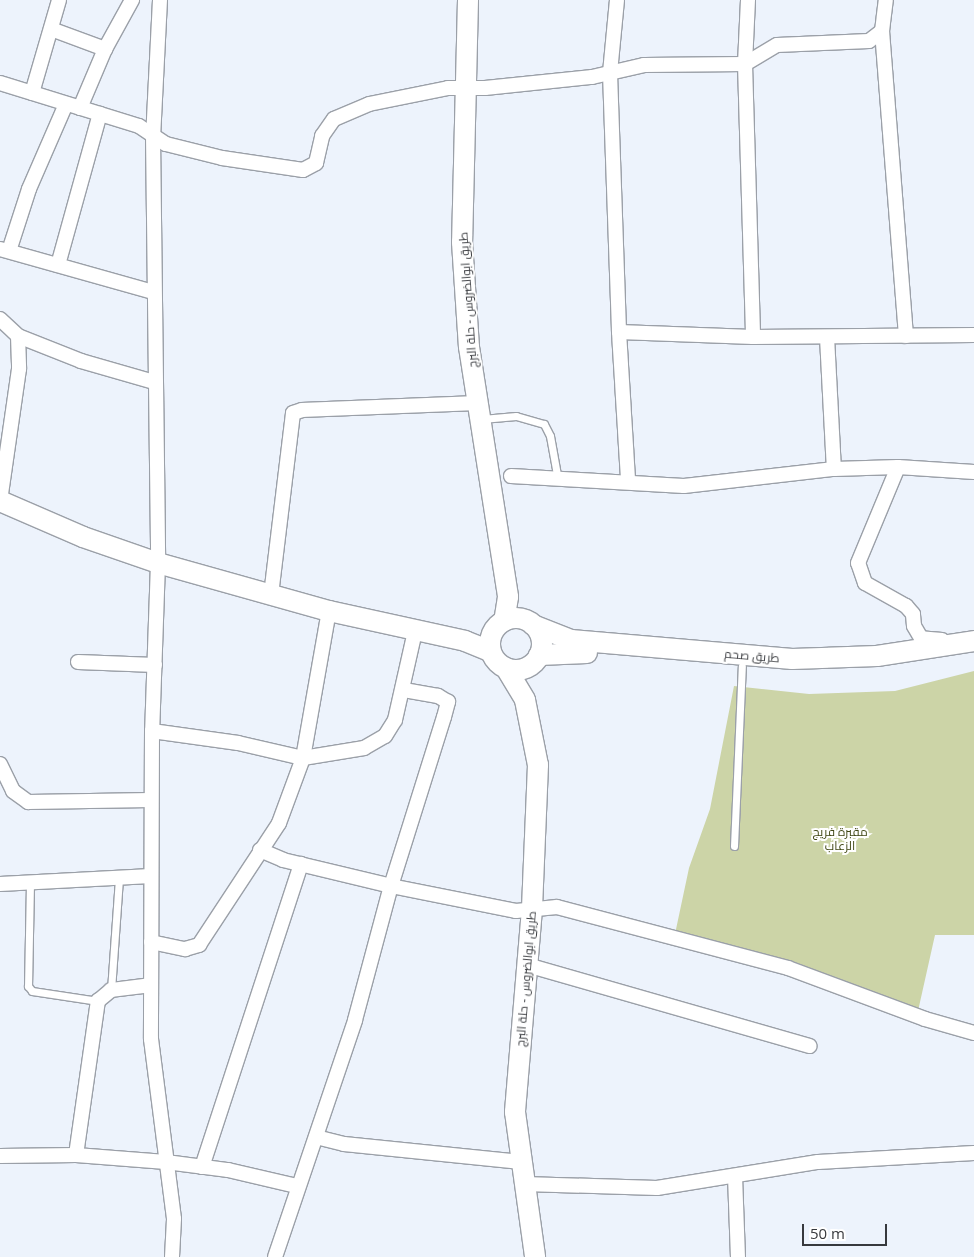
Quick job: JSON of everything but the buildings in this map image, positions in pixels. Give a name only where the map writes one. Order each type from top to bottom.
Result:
[{"type":"main road","name":"طريق ابوالضروس - حلة البرج","points":[[468,0],[462,242],[478,411],[508,597],[495,635]]},
{"type":"main road","points":[[0,501],[83,538],[158,563],[329,611],[415,631],[465,641],[495,635],[529,622],[540,634],[535,660],[514,670],[499,664],[495,635]]},
{"type":"main road","name":"طريق ابوالضروس - حلة البرج","points":[[508,597],[529,622]]},
{"type":"main road","name":"طريق صحم","points":[[529,622],[548,633],[571,640],[792,659],[877,656],[972,646]]},
{"type":"main road","name":"طريق صحم","points":[[535,660],[572,652],[742,666],[846,670],[914,664],[972,646]]},
{"type":"main road","name":"طريق ابوالضروس - حلة البرج","points":[[526,700],[535,660]]},
{"type":"main road","name":"طريق ابوالضروس - حلة البرج","points":[[506,668],[526,700],[538,765],[532,909],[515,1112],[535,1257]]},
{"type":"street","points":[[32,93],[59,0]]},
{"type":"street","points":[[132,0],[29,189],[4,250],[154,292]]},
{"type":"street","points":[[160,0],[153,136],[154,382],[158,563],[152,731],[151,1039],[174,1220],[172,1257]]},
{"type":"street","points":[[617,0],[610,73],[619,332],[628,481]]},
{"type":"street","points":[[748,0],[745,64],[754,337]]},
{"type":"street","points":[[886,0],[882,30],[906,336]]},
{"type":"street","points":[[51,30],[104,49]]},
{"type":"street","points":[[1,88],[32,93],[139,126],[166,144],[222,158],[303,170],[316,163],[327,126],[343,114],[369,104],[448,88],[592,77],[644,65],[745,64],[777,45],[861,43],[877,37],[882,30]]},
{"type":"street","points":[[58,264],[100,114]]},
{"type":"street","points":[[0,319],[18,336],[62,354],[154,382]]},
{"type":"street","points":[[619,332],[754,337],[974,335]]},
{"type":"street","points":[[0,501],[19,369],[18,336]]},
{"type":"street","points":[[828,337],[834,469]]},
{"type":"street","points":[[271,595],[293,413],[302,410],[478,411]]},
{"type":"street","points":[[898,467],[859,559],[860,574],[876,591],[906,606],[913,614],[921,638],[972,646]]},
{"type":"street","points":[[511,476],[558,481],[628,481],[684,486],[834,469],[898,467],[974,472]]},
{"type":"street","points":[[151,942],[185,948],[199,945],[278,823],[304,758],[329,611]]},
{"type":"street","points":[[152,731],[238,743],[304,758],[364,748],[385,736],[396,720],[415,631]]},
{"type":"street","points":[[78,662],[154,665]]},
{"type":"street","points":[[275,1257],[297,1186],[316,1137],[355,1020],[391,886],[448,702],[438,696],[403,690]]},
{"type":"street","points":[[0,764],[13,791],[28,802],[151,800]]},
{"type":"street","points":[[260,850],[301,864],[391,886],[516,911],[557,907],[788,968],[925,1018],[974,1033]]},
{"type":"street","points":[[202,1167],[301,864]]},
{"type":"street","points":[[0,884],[151,876]]},
{"type":"street","points":[[527,964],[810,1046]]},
{"type":"street","points":[[76,1155],[98,1000],[111,990],[151,985]]},
{"type":"street","points":[[316,1137],[344,1144],[521,1162]]},
{"type":"street","points":[[524,1184],[657,1188],[818,1162],[974,1153]]},
{"type":"street","points":[[0,1156],[76,1155],[166,1162],[202,1167],[297,1186]]},
{"type":"street","points":[[735,1176],[738,1257]]},
{"type":"lane","points":[[478,411],[516,416],[544,424],[550,436],[558,481]]},
{"type":"lane","points":[[734,846],[742,666]]},
{"type":"lane","points":[[111,990],[119,878]]},
{"type":"lane","points":[[30,882],[28,986],[32,991],[98,1000]]},
{"type":"green space","name":"مقبرة فريج الزعاب","points":[[974,671],[974,935],[935,935],[918,1011],[835,977],[675,934],[689,868],[710,809],[734,686],[809,694],[895,691]]}]
